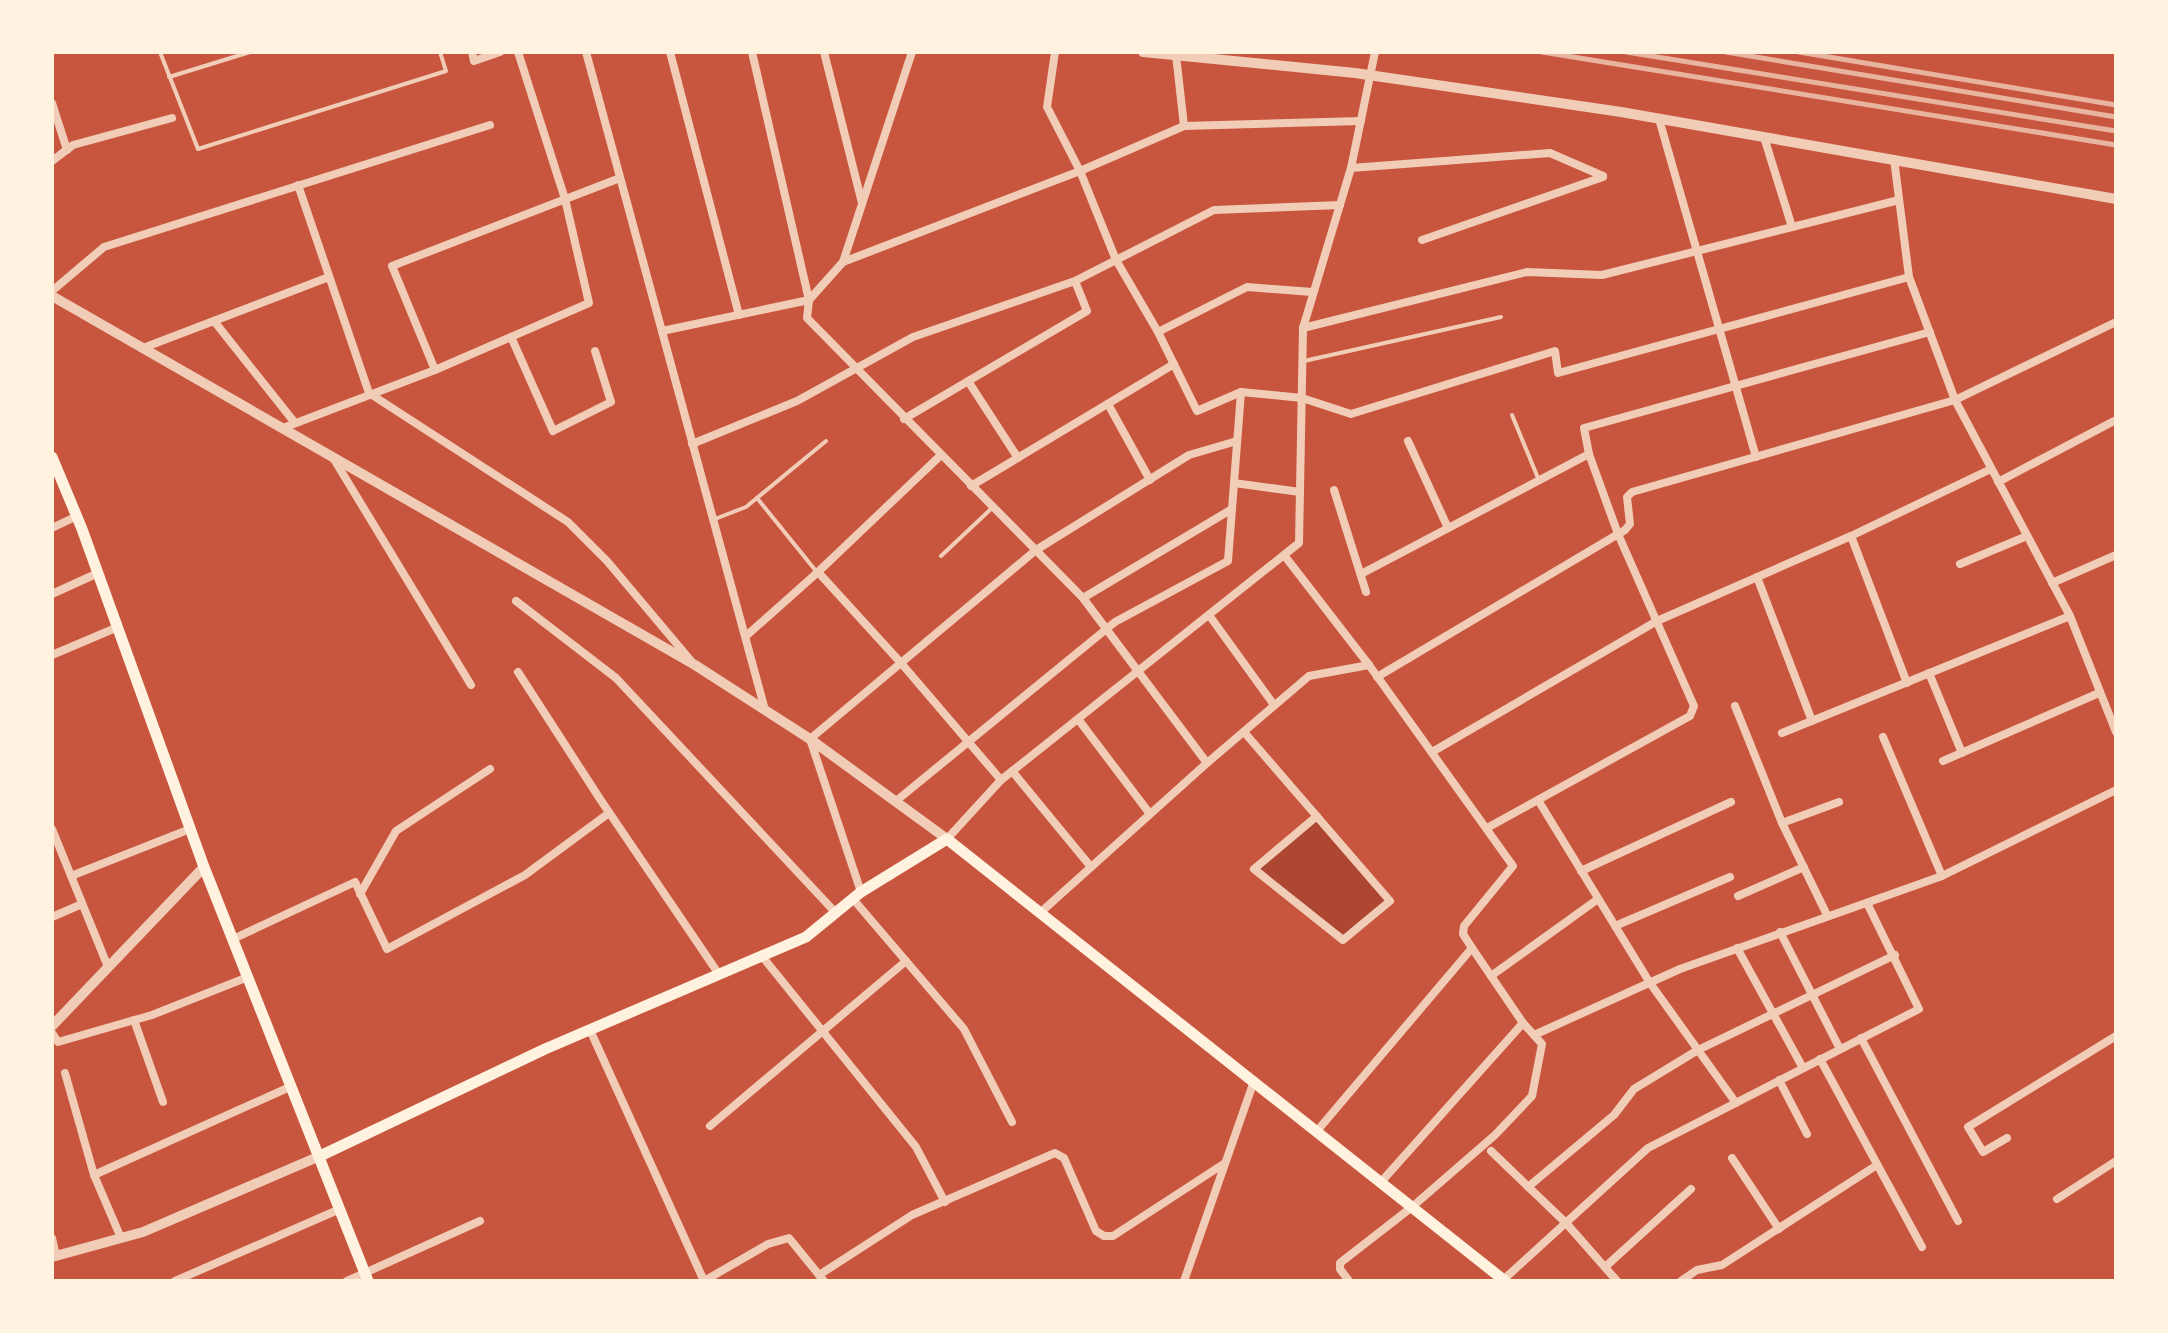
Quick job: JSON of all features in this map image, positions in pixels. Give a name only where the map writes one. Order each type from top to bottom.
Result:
[{"type":"main road","points":[[52,457],[77,516],[204,867],[367,1277]]},
{"type":"main road","points":[[320,1156],[590,1030],[806,937],[857,895],[947,839],[1504,1280]]},
{"type":"street","points":[[472,52],[474,61],[500,52]]},
{"type":"street","points":[[283,428],[435,370],[589,303],[565,199],[518,52]]},
{"type":"street","points":[[586,52],[765,710]]},
{"type":"street","points":[[670,52],[739,315]]},
{"type":"street","points":[[752,52],[809,300],[807,318],[1083,598],[1207,763]]},
{"type":"street","points":[[824,52],[862,204]]},
{"type":"street","points":[[662,331],[809,300],[843,262],[912,52]]},
{"type":"street","points":[[1055,52],[1047,107],[1080,171],[1116,260],[1158,332],[1197,411],[1241,392],[1302,398],[1351,414],[1555,351],[1558,373],[1909,277]]},
{"type":"street","points":[[1143,52],[1369,75],[1659,119],[2116,199]]},
{"type":"street","points":[[490,125],[104,247],[52,294],[695,665],[810,739],[947,839],[1001,780],[1299,543],[1303,328],[1351,168],[1375,52]]},
{"type":"street","points":[[1176,55],[1184,126]]},
{"type":"street","points":[[52,103],[67,150]]},
{"type":"street","points":[[52,161],[73,145],[172,118]]},
{"type":"street","points":[[1659,119],[1756,457]]},
{"type":"street","points":[[843,262],[1080,171],[1184,126],[1361,121]]},
{"type":"street","points":[[1764,137],[1792,227]]},
{"type":"street","points":[[1351,168],[1550,153],[1603,176],[1422,240]]},
{"type":"street","points":[[1894,159],[1909,277],[1955,400],[2070,616],[2116,732]]},
{"type":"street","points":[[435,370],[392,266],[620,178]]},
{"type":"street","points":[[298,185],[369,393],[568,522],[607,561],[695,665]]},
{"type":"street","points":[[1303,328],[1527,272],[1602,275],[1899,200]]},
{"type":"street","points":[[692,444],[797,401],[913,337],[1075,281],[1214,210],[1340,205]]},
{"type":"street","points":[[143,348],[329,277]]},
{"type":"street","points":[[904,419],[1087,311],[1075,281]]},
{"type":"street","points":[[1158,332],[1247,287],[1312,292]]},
{"type":"street","points":[[214,321],[295,423]]},
{"type":"street","points":[[1377,677],[1629,527],[1627,497],[1632,492],[1955,400],[2116,322]]},
{"type":"street","points":[[1487,828],[1690,716],[1694,706],[1618,534],[1589,454],[1583,432],[1588,426],[1930,332]]},
{"type":"street","points":[[511,337],[553,431],[611,402],[595,351]]},
{"type":"street","points":[[971,486],[1174,364]]},
{"type":"street","points":[[968,381],[1018,458]]},
{"type":"street","points":[[896,801],[1107,628],[1228,561],[1241,392]]},
{"type":"street","points":[[1108,404],[1150,480]]},
{"type":"street","points":[[1998,482],[2116,420]]},
{"type":"street","points":[[810,739],[1036,550],[1189,455],[1237,441]]},
{"type":"street","points":[[1408,441],[1448,528]]},
{"type":"street","points":[[1361,574],[1589,454]]},
{"type":"street","points":[[746,636],[941,455]]},
{"type":"street","points":[[332,456],[471,685]]},
{"type":"street","points":[[1432,752],[1657,621],[1851,536],[1991,469]]},
{"type":"street","points":[[1234,483],[1300,492]]},
{"type":"street","points":[[1334,490],[1366,592]]},
{"type":"street","points":[[1083,598],[1232,509]]},
{"type":"street","points":[[52,528],[77,516]]},
{"type":"street","points":[[1851,536],[1907,683]]},
{"type":"street","points":[[1960,564],[2027,536]]},
{"type":"street","points":[[1284,555],[1369,665],[1513,866],[1464,926],[1463,934],[1523,1023],[1542,1044],[1532,1096],[1495,1135],[1412,1207],[1340,1263],[1340,1269],[1349,1281]]},
{"type":"street","points":[[2052,583],[2116,555]]},
{"type":"street","points":[[818,572],[1001,780]]},
{"type":"street","points":[[52,594],[98,573]]},
{"type":"street","points":[[1757,577],[1812,721]]},
{"type":"street","points":[[516,601],[616,678],[835,912]]},
{"type":"street","points":[[1209,615],[1274,705]]},
{"type":"street","points":[[1782,733],[2070,616]]},
{"type":"street","points":[[52,655],[118,627]]},
{"type":"street","points":[[1041,912],[1309,676],[1369,665]]},
{"type":"street","points":[[518,672],[718,973]]},
{"type":"street","points":[[1929,673],[1962,753]]},
{"type":"street","points":[[1943,761],[2099,693]]},
{"type":"street","points":[[1735,706],[1782,823],[1827,915]]},
{"type":"street","points":[[1078,719],[1150,814]]},
{"type":"street","points":[[1244,732],[1317,816],[1390,901],[1343,940],[1254,869],[1317,816]]},
{"type":"street","points":[[1883,737],[1942,876]]},
{"type":"street","points":[[810,739],[857,895],[906,961],[964,1029],[1012,1122]]},
{"type":"street","points":[[360,894],[396,831],[490,769]]},
{"type":"street","points":[[1012,771],[1091,867]]},
{"type":"street","points":[[1534,1035],[1737,948],[1942,876],[2116,790]]},
{"type":"street","points":[[1538,800],[1650,983],[1736,1103]]},
{"type":"street","points":[[1581,871],[1731,802]]},
{"type":"street","points":[[1782,823],[1839,802]]},
{"type":"street","points":[[233,939],[355,882],[387,949],[525,875],[609,813]]},
{"type":"street","points":[[52,829],[108,967]]},
{"type":"street","points":[[71,876],[190,829]]},
{"type":"street","points":[[52,1026],[204,867]]},
{"type":"street","points":[[1738,896],[1804,867]]},
{"type":"street","points":[[1615,926],[1730,877]]},
{"type":"street","points":[[1491,976],[1598,899]]},
{"type":"street","points":[[1504,1280],[1648,1148],[1919,1009],[1867,903]]},
{"type":"street","points":[[52,917],[82,904]]},
{"type":"street","points":[[1780,932],[1840,1049]]},
{"type":"street","points":[[1317,1131],[1472,948]]},
{"type":"street","points":[[1737,948],[1803,1068]]},
{"type":"street","points":[[761,955],[916,1147],[945,1202]]},
{"type":"street","points":[[1528,1187],[1614,1115],[1634,1089],[1698,1050],[1895,955]]},
{"type":"street","points":[[710,1126],[906,961]]},
{"type":"street","points":[[52,1033],[58,1042],[134,1020],[248,977]]},
{"type":"street","points":[[134,1020],[163,1102]]},
{"type":"street","points":[[1381,1182],[1523,1023]]},
{"type":"street","points":[[590,1030],[704,1281],[768,1244],[789,1238],[822,1278],[912,1215],[1055,1153],[1061,1154],[1096,1231],[1104,1236],[1113,1236],[1225,1163]]},
{"type":"street","points":[[2007,1138],[1983,1152],[1968,1127],[2116,1036]]},
{"type":"street","points":[[1861,1038],[1958,1221]]},
{"type":"street","points":[[1820,1059],[1922,1247]]},
{"type":"street","points":[[65,1073],[94,1175],[121,1238]]},
{"type":"street","points":[[1779,1080],[1807,1134]]},
{"type":"street","points":[[1184,1281],[1254,1081]]},
{"type":"street","points":[[94,1175],[292,1086]]},
{"type":"street","points":[[1491,1151],[1566,1223],[1617,1281]]},
{"type":"street","points":[[52,1238],[54,1256],[143,1232],[320,1156]]},
{"type":"street","points":[[1732,1158],[1779,1229]]},
{"type":"street","points":[[2057,1199],[2116,1161]]},
{"type":"street","points":[[1681,1281],[1697,1270],[1722,1265],[1877,1165]]},
{"type":"street","points":[[1605,1267],[1691,1189]]},
{"type":"street","points":[[175,1281],[340,1209]]},
{"type":"street","points":[[347,1281],[367,1277],[480,1221]]},
{"type":"lane","points":[[160,52],[198,149],[446,71],[440,52]]},
{"type":"lane","points":[[169,77],[250,52]]},
{"type":"lane","points":[[1302,362],[1501,317]]},
{"type":"lane","points":[[1512,415],[1539,480]]},
{"type":"lane","points":[[712,520],[746,507],[826,441]]},
{"type":"lane","points":[[757,498],[818,572]]},
{"type":"lane","points":[[941,556],[994,506]]},
{"type":"shaded area","points":[[1317,816],[1390,901],[1343,940],[1254,869]]},
{"type":"railway","points":[[1542,52],[2116,145]]},
{"type":"railway","points":[[1626,52],[2116,131]]},
{"type":"railway","points":[[1726,52],[2116,117]]},
{"type":"railway","points":[[1799,52],[2116,105]]}]
